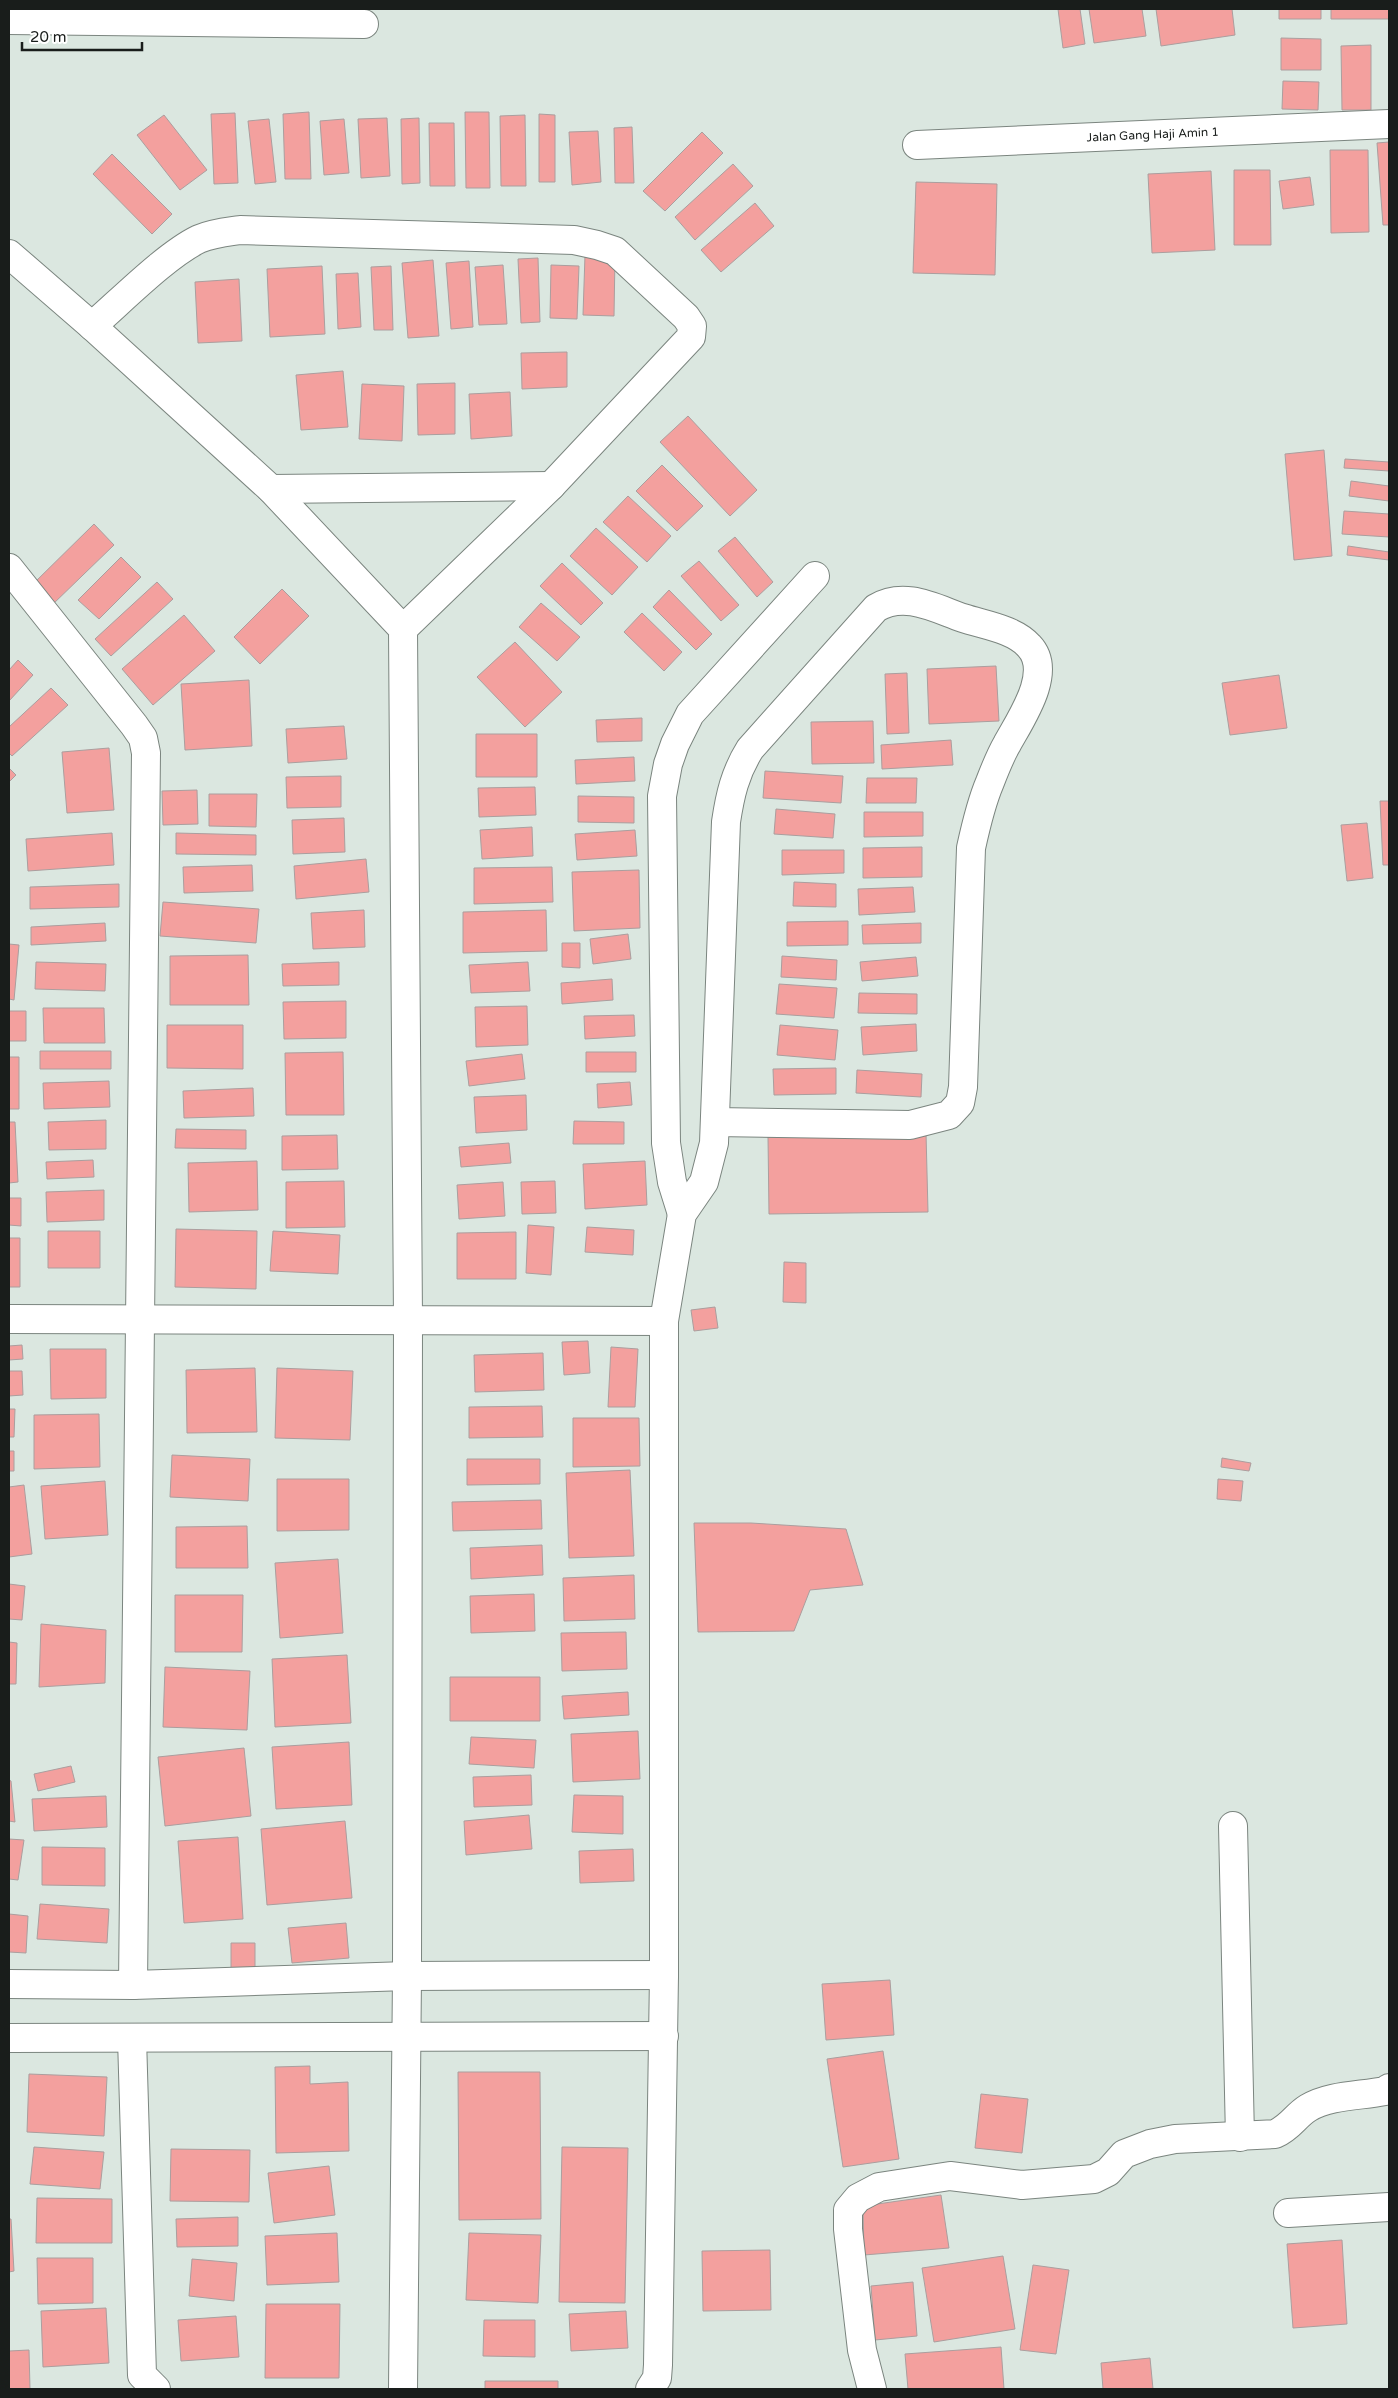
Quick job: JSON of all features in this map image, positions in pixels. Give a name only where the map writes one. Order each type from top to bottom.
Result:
[{"type":"street","points":[[9,20],[364,24]]},
{"type":"street","name":"Jalan Gang Haji Amin 1","points":[[917,145],[1389,124]]},
{"type":"street","points":[[92,326],[175,255],[198,240],[217,233],[240,230],[574,240],[615,251],[686,317],[692,326],[691,337],[551,486],[403,629]]},
{"type":"street","points":[[9,254],[92,326],[271,489],[403,629],[408,1319],[407,2036],[403,2389]]},
{"type":"street","points":[[271,489],[551,486]]},
{"type":"street","points":[[9,568],[143,738],[146,753],[133,1985]]},
{"type":"street","points":[[682,1214],[672,1182],[666,1142],[662,796],[668,764],[675,744],[690,714],[815,576]]},
{"type":"street","points":[[650,2389],[657,2378],[658,2365],[664,2036],[664,1321],[682,1214],[704,1182],[714,1143],[726,822],[730,792],[742,761],[750,749],[869,615],[885,603],[894,600],[916,602],[1016,636],[1030,646],[1037,659],[1037,678],[1024,714],[1006,745],[989,783],[979,812],[971,848],[963,1087],[960,1103],[949,1115],[910,1125],[715,1122]]},
{"type":"street","points":[[9,1319],[140,1321],[408,1319],[664,1321]]},
{"type":"street","points":[[1233,1826],[1240,2137]]},
{"type":"street","points":[[9,1984],[133,1985],[407,1976],[664,1975]]},
{"type":"street","points":[[9,2038],[664,2036]]},
{"type":"street","points":[[132,2038],[141,2384]]},
{"type":"street","points":[[872,2389],[862,2350],[848,2230],[848,2210],[858,2198],[879,2187],[950,2176],[1022,2185],[1079,2182],[1102,2177],[1124,2154],[1150,2144],[1174,2139],[1275,2134],[1285,2130],[1307,2108],[1317,2103],[1384,2091],[1389,2088]]},
{"type":"street","points":[[1288,2213],[1389,2207]]},
{"type":"building","points":[[1058,9],[1080,9],[1085,44],[1063,48]]},
{"type":"building","points":[[1089,9],[1142,9],[1146,36],[1094,43]]},
{"type":"building","points":[[1156,9],[1232,9],[1235,35],[1161,46]]},
{"type":"building","points":[[1279,9],[1321,9],[1321,19],[1279,19]]},
{"type":"building","points":[[1331,9],[1389,9],[1389,19],[1331,19]]},
{"type":"building","points":[[1281,38],[1321,39],[1321,70],[1281,70]]},
{"type":"building","points":[[1371,45],[1371,110],[1342,110],[1341,46]]},
{"type":"building","points":[[1283,81],[1319,82],[1318,110],[1282,109]]},
{"type":"building","points":[[309,112],[311,179],[285,179],[283,114]]},
{"type":"building","points":[[465,112],[489,112],[490,188],[466,188]]},
{"type":"building","points":[[235,113],[238,183],[214,184],[211,114]]},
{"type":"building","points":[[539,114],[555,115],[555,182],[539,182]]},
{"type":"building","points":[[164,115],[207,170],[180,190],[137,135]]},
{"type":"building","points":[[525,115],[526,186],[501,186],[500,116]]},
{"type":"building","points":[[387,118],[390,176],[361,178],[358,119]]},
{"type":"building","points":[[419,118],[420,183],[402,184],[401,119]]},
{"type":"building","points":[[269,119],[276,182],[255,184],[248,121]]},
{"type":"building","points":[[344,119],[349,173],[324,175],[320,121]]},
{"type":"building","points":[[429,123],[454,123],[455,186],[430,186]]},
{"type":"building","points":[[632,127],[634,183],[615,183],[614,128]]},
{"type":"building","points":[[598,131],[601,182],[572,185],[569,132]]},
{"type":"building","points":[[702,132],[723,153],[665,211],[643,191]]},
{"type":"building","points":[[1389,142],[1389,225],[1383,225],[1377,143]]},
{"type":"building","points":[[1330,150],[1368,150],[1369,232],[1331,233]]},
{"type":"building","points":[[112,154],[172,214],[152,234],[93,174]]},
{"type":"building","points":[[733,164],[753,186],[695,240],[675,217]]},
{"type":"building","points":[[1234,170],[1270,170],[1271,245],[1234,245]]},
{"type":"building","points":[[1211,171],[1215,250],[1152,253],[1148,174]]},
{"type":"building","points":[[1310,177],[1314,205],[1283,209],[1279,181]]},
{"type":"building","points":[[916,182],[997,184],[995,275],[913,273]]},
{"type":"building","points":[[755,203],[774,226],[721,272],[701,250]]},
{"type":"building","points":[[585,255],[615,256],[614,316],[583,315]]},
{"type":"building","points":[[538,258],[540,322],[521,323],[518,259]]},
{"type":"building","points":[[433,260],[439,336],[408,338],[402,263]]},
{"type":"building","points":[[469,261],[473,327],[451,329],[446,263]]},
{"type":"building","points":[[503,265],[507,324],[479,325],[475,267]]},
{"type":"building","points":[[551,265],[579,266],[577,319],[550,318]]},
{"type":"building","points":[[322,266],[325,334],[270,337],[267,269]]},
{"type":"building","points":[[391,266],[393,330],[374,330],[371,267]]},
{"type":"building","points":[[358,273],[361,327],[338,329],[336,274]]},
{"type":"building","points":[[239,279],[242,341],[198,343],[195,282]]},
{"type":"building","points":[[567,352],[567,387],[522,389],[521,353]]},
{"type":"building","points":[[343,371],[348,427],[301,430],[296,375]]},
{"type":"building","points":[[455,383],[455,434],[418,435],[417,384]]},
{"type":"building","points":[[362,384],[404,386],[402,441],[359,439]]},
{"type":"building","points":[[510,392],[512,436],[471,439],[469,394]]},
{"type":"building","points":[[688,416],[757,490],[730,516],[660,442]]},
{"type":"building","points":[[1324,450],[1332,556],[1294,560],[1285,454]]},
{"type":"building","points":[[1345,459],[1389,462],[1389,471],[1344,468]]},
{"type":"building","points":[[662,465],[703,506],[677,531],[636,491]]},
{"type":"building","points":[[1351,481],[1389,486],[1389,501],[1349,496]]},
{"type":"building","points":[[628,496],[671,536],[647,562],[603,522]]},
{"type":"building","points":[[1344,511],[1389,514],[1389,537],[1342,534]]},
{"type":"building","points":[[94,524],[114,545],[51,606],[31,586]]},
{"type":"building","points":[[596,528],[638,567],[612,595],[570,556]]},
{"type":"building","points":[[735,537],[773,582],[757,597],[718,551]]},
{"type":"building","points":[[1348,546],[1389,552],[1389,560],[1347,555]]},
{"type":"building","points":[[121,557],[141,577],[99,619],[78,600]]},
{"type":"building","points":[[699,561],[739,605],[721,621],[681,576]]},
{"type":"building","points":[[562,563],[603,603],[581,625],[540,586]]},
{"type":"building","points":[[157,582],[173,599],[111,656],[95,639]]},
{"type":"building","points":[[282,589],[309,616],[260,664],[234,637]]},
{"type":"building","points":[[669,590],[712,634],[696,650],[653,607]]},
{"type":"building","points":[[541,603],[580,637],[557,661],[519,627]]},
{"type":"building","points":[[642,613],[682,652],[664,671],[624,632]]},
{"type":"building","points":[[184,615],[215,651],[153,705],[122,669]]},
{"type":"building","points":[[515,642],[562,692],[525,727],[477,677]]},
{"type":"building","points":[[18,660],[33,675],[9,701],[9,670]]},
{"type":"building","points":[[996,666],[999,721],[929,724],[927,669]]},
{"type":"building","points":[[907,673],[909,733],[887,734],[885,674]]},
{"type":"building","points":[[1279,675],[1287,728],[1230,735],[1222,683]]},
{"type":"building","points":[[249,680],[252,746],[185,750],[181,684]]},
{"type":"building","points":[[51,688],[68,705],[12,756],[9,753],[9,727]]},
{"type":"building","points":[[642,718],[642,741],[597,742],[596,720]]},
{"type":"building","points":[[873,721],[874,763],[812,764],[811,722]]},
{"type":"building","points":[[344,726],[347,759],[288,763],[286,729]]},
{"type":"building","points":[[476,734],[537,734],[537,777],[476,777]]},
{"type":"building","points":[[951,740],[953,765],[882,769],[881,745]]},
{"type":"building","points":[[109,748],[114,810],[67,813],[62,752]]},
{"type":"building","points":[[634,757],[635,781],[576,784],[575,760]]},
{"type":"building","points":[[9,768],[16,775],[9,782]]},
{"type":"building","points":[[765,771],[843,776],[841,803],[763,798]]},
{"type":"building","points":[[341,776],[341,807],[287,808],[286,777]]},
{"type":"building","points":[[867,778],[917,778],[916,803],[866,803]]},
{"type":"building","points":[[535,787],[536,815],[479,817],[478,788]]},
{"type":"building","points":[[197,790],[198,824],[163,825],[162,791]]},
{"type":"building","points":[[209,794],[257,794],[256,827],[209,826]]},
{"type":"building","points":[[578,796],[634,797],[634,823],[578,822]]},
{"type":"building","points":[[1380,801],[1389,801],[1389,865],[1383,865]]},
{"type":"building","points":[[776,809],[835,814],[833,838],[774,834]]},
{"type":"building","points":[[864,812],[923,812],[923,836],[864,837]]},
{"type":"building","points":[[344,818],[345,852],[293,854],[292,820]]},
{"type":"building","points":[[1367,823],[1373,878],[1347,881],[1341,825]]},
{"type":"building","points":[[532,827],[533,856],[482,859],[480,830]]},
{"type":"building","points":[[635,830],[637,856],[577,860],[575,834]]},
{"type":"building","points":[[112,833],[114,865],[28,871],[26,839]]},
{"type":"building","points":[[176,833],[256,835],[256,855],[176,854]]},
{"type":"building","points":[[922,847],[922,877],[863,878],[863,848]]},
{"type":"building","points":[[782,850],[844,850],[844,873],[782,875]]},
{"type":"building","points":[[366,859],[369,892],[296,899],[294,866]]},
{"type":"building","points":[[252,865],[253,891],[184,893],[183,867]]},
{"type":"building","points":[[552,867],[553,902],[474,904],[474,868]]},
{"type":"building","points":[[639,870],[640,928],[574,931],[572,872]]},
{"type":"building","points":[[794,882],[836,884],[836,907],[793,906]]},
{"type":"building","points":[[119,884],[119,907],[30,909],[30,887]]},
{"type":"building","points":[[913,887],[915,912],[859,915],[858,889]]},
{"type":"building","points":[[163,902],[259,909],[256,943],[160,936]]},
{"type":"building","points":[[364,910],[365,947],[313,949],[311,913]]},
{"type":"building","points":[[546,910],[547,951],[463,953],[463,912]]},
{"type":"building","points":[[848,921],[848,945],[787,946],[787,922]]},
{"type":"building","points":[[105,923],[106,941],[31,945],[31,927]]},
{"type":"building","points":[[921,923],[921,943],[863,944],[862,925]]},
{"type":"building","points":[[628,934],[631,959],[593,964],[590,939]]},
{"type":"building","points":[[562,943],[580,943],[580,968],[562,967]]},
{"type":"building","points":[[9,944],[19,945],[14,1000],[9,999]]},
{"type":"building","points":[[248,955],[249,1005],[170,1005],[170,956]]},
{"type":"building","points":[[782,956],[837,960],[836,980],[781,977]]},
{"type":"building","points":[[916,957],[918,976],[862,981],[860,962]]},
{"type":"building","points":[[36,962],[106,964],[105,991],[35,989]]},
{"type":"building","points":[[339,962],[339,985],[283,986],[282,964]]},
{"type":"building","points":[[528,962],[530,991],[471,993],[469,965]]},
{"type":"building","points":[[612,979],[613,1000],[562,1004],[561,983]]},
{"type":"building","points":[[779,984],[837,988],[834,1018],[776,1014]]},
{"type":"building","points":[[859,993],[917,994],[917,1014],[858,1013]]},
{"type":"building","points":[[346,1001],[346,1038],[284,1039],[283,1002]]},
{"type":"building","points":[[527,1006],[528,1045],[476,1047],[475,1007]]},
{"type":"building","points":[[43,1008],[104,1008],[105,1043],[44,1043]]},
{"type":"building","points":[[9,1011],[26,1011],[26,1041],[9,1041]]},
{"type":"building","points":[[634,1015],[635,1036],[585,1039],[584,1016]]},
{"type":"building","points":[[916,1024],[917,1051],[863,1055],[861,1027]]},
{"type":"building","points":[[167,1025],[243,1025],[243,1069],[167,1068]]},
{"type":"building","points":[[780,1025],[838,1030],[835,1060],[777,1055]]},
{"type":"building","points":[[40,1051],[111,1051],[111,1069],[40,1069]]},
{"type":"building","points":[[343,1052],[344,1115],[286,1115],[285,1053]]},
{"type":"building","points":[[586,1052],[636,1052],[636,1072],[586,1072]]},
{"type":"building","points":[[522,1054],[525,1079],[469,1086],[466,1061]]},
{"type":"building","points":[[9,1057],[19,1057],[19,1109],[9,1109]]},
{"type":"building","points":[[836,1068],[836,1094],[774,1095],[773,1069]]},
{"type":"building","points":[[857,1070],[922,1074],[921,1097],[856,1093]]},
{"type":"building","points":[[109,1081],[110,1107],[44,1109],[43,1083]]},
{"type":"building","points":[[630,1082],[632,1105],[598,1108],[597,1084]]},
{"type":"building","points":[[253,1088],[254,1116],[184,1118],[183,1091]]},
{"type":"building","points":[[526,1095],[527,1130],[476,1133],[474,1097]]},
{"type":"building","points":[[106,1120],[106,1149],[49,1150],[48,1122]]},
{"type":"building","points":[[574,1121],[624,1122],[624,1144],[573,1144]]},
{"type":"building","points":[[9,1122],[15,1122],[18,1182],[9,1183]]},
{"type":"building","points":[[176,1129],[246,1130],[246,1149],[175,1148]]},
{"type":"building","points":[[926,1133],[928,1212],[769,1214],[768,1137]]},
{"type":"building","points":[[337,1135],[338,1169],[282,1170],[282,1136]]},
{"type":"building","points":[[509,1143],[511,1163],[461,1167],[459,1147]]},
{"type":"building","points":[[93,1160],[94,1177],[47,1179],[46,1162]]},
{"type":"building","points":[[257,1161],[258,1210],[189,1212],[188,1163]]},
{"type":"building","points":[[645,1161],[647,1205],[585,1209],[583,1164]]},
{"type":"building","points":[[344,1181],[345,1227],[286,1228],[286,1182]]},
{"type":"building","points":[[555,1181],[556,1213],[522,1214],[521,1182]]},
{"type":"building","points":[[503,1182],[505,1216],[459,1219],[457,1185]]},
{"type":"building","points":[[104,1190],[104,1220],[47,1222],[46,1192]]},
{"type":"building","points":[[9,1198],[21,1198],[21,1226],[9,1225]]},
{"type":"building","points":[[528,1225],[554,1227],[551,1275],[526,1273]]},
{"type":"building","points":[[587,1227],[634,1230],[633,1255],[585,1252]]},
{"type":"building","points":[[176,1229],[257,1231],[256,1289],[175,1287]]},
{"type":"building","points":[[48,1231],[100,1231],[100,1268],[48,1268]]},
{"type":"building","points":[[273,1231],[340,1235],[338,1274],[270,1271]]},
{"type":"building","points":[[516,1232],[516,1279],[457,1279],[457,1233]]},
{"type":"building","points":[[9,1238],[20,1238],[20,1287],[9,1287]]},
{"type":"building","points":[[784,1262],[806,1263],[806,1303],[783,1302]]},
{"type":"building","points":[[715,1307],[718,1328],[694,1331],[691,1310]]},
{"type":"building","points":[[588,1341],[590,1373],[564,1375],[562,1342]]},
{"type":"building","points":[[22,1345],[23,1359],[9,1360],[9,1346]]},
{"type":"building","points":[[611,1347],[638,1349],[635,1407],[608,1407]]},
{"type":"building","points":[[50,1349],[106,1349],[106,1398],[51,1399]]},
{"type":"building","points":[[543,1353],[544,1390],[475,1392],[474,1355]]},
{"type":"building","points":[[255,1368],[257,1432],[187,1433],[186,1370]]},
{"type":"building","points":[[277,1368],[353,1371],[350,1440],[275,1438]]},
{"type":"building","points":[[9,1371],[22,1371],[23,1395],[9,1396]]},
{"type":"building","points":[[542,1406],[543,1437],[469,1438],[469,1407]]},
{"type":"building","points":[[9,1409],[15,1409],[14,1437],[9,1437]]},
{"type":"building","points":[[99,1414],[100,1467],[34,1469],[34,1415]]},
{"type":"building","points":[[573,1418],[639,1418],[640,1466],[573,1467]]},
{"type":"building","points":[[9,1451],[14,1451],[14,1471],[9,1471]]},
{"type":"building","points":[[172,1455],[250,1459],[248,1501],[170,1497]]},
{"type":"building","points":[[1222,1458],[1251,1463],[1249,1471],[1221,1467]]},
{"type":"building","points":[[467,1459],[540,1459],[540,1484],[467,1485]]},
{"type":"building","points":[[630,1470],[634,1556],[569,1558],[566,1473]]},
{"type":"building","points":[[277,1479],[349,1479],[349,1530],[277,1531]]},
{"type":"building","points":[[1218,1479],[1243,1481],[1241,1501],[1217,1499]]},
{"type":"building","points":[[105,1481],[108,1535],[45,1539],[41,1486]]},
{"type":"building","points":[[24,1485],[32,1554],[9,1557],[9,1487]]},
{"type":"building","points":[[541,1500],[542,1529],[453,1531],[452,1502]]},
{"type":"building","points":[[694,1523],[751,1523],[846,1529],[863,1585],[810,1590],[794,1631],[698,1632]]},
{"type":"building","points":[[247,1526],[248,1568],[176,1568],[176,1527]]},
{"type":"building","points":[[542,1545],[543,1575],[471,1579],[470,1548]]},
{"type":"building","points":[[338,1559],[343,1633],[280,1638],[275,1563]]},
{"type":"building","points":[[634,1575],[635,1619],[564,1621],[563,1578]]},
{"type":"building","points":[[9,1584],[25,1586],[22,1620],[9,1619]]},
{"type":"building","points":[[534,1594],[535,1631],[471,1633],[470,1596]]},
{"type":"building","points":[[175,1595],[243,1595],[242,1652],[175,1652]]},
{"type":"building","points":[[41,1624],[106,1630],[105,1683],[39,1687]]},
{"type":"building","points":[[626,1632],[627,1669],[562,1671],[561,1633]]},
{"type":"building","points":[[9,1642],[17,1643],[16,1684],[9,1684]]},
{"type":"building","points":[[347,1655],[351,1723],[275,1727],[272,1659]]},
{"type":"building","points":[[165,1667],[250,1671],[247,1730],[163,1727]]},
{"type":"building","points":[[450,1677],[540,1677],[540,1721],[450,1721]]},
{"type":"building","points":[[628,1692],[629,1715],[564,1719],[562,1696]]},
{"type":"building","points":[[638,1731],[640,1779],[573,1782],[571,1734]]},
{"type":"building","points":[[471,1737],[536,1740],[534,1768],[469,1764]]},
{"type":"building","points":[[349,1742],[352,1805],[276,1809],[272,1747]]},
{"type":"building","points":[[244,1748],[251,1816],[165,1826],[158,1757]]},
{"type":"building","points":[[71,1766],[75,1782],[38,1791],[34,1774]]},
{"type":"building","points":[[531,1775],[532,1805],[474,1807],[473,1777]]},
{"type":"building","points":[[9,1780],[11,1781],[15,1822],[9,1821]]},
{"type":"building","points":[[574,1795],[623,1796],[623,1834],[572,1832]]},
{"type":"building","points":[[106,1796],[107,1827],[34,1831],[32,1799]]},
{"type":"building","points":[[529,1815],[532,1849],[466,1855],[464,1821]]},
{"type":"building","points":[[345,1821],[352,1898],[267,1905],[261,1829]]},
{"type":"building","points":[[238,1837],[243,1919],[184,1923],[178,1841]]},
{"type":"building","points":[[9,1839],[24,1840],[18,1880],[9,1879]]},
{"type":"building","points":[[42,1847],[105,1848],[105,1886],[42,1885]]},
{"type":"building","points":[[633,1849],[634,1881],[580,1883],[579,1851]]},
{"type":"building","points":[[40,1904],[109,1909],[107,1943],[37,1939]]},
{"type":"building","points":[[9,1914],[28,1916],[26,1953],[9,1952]]},
{"type":"building","points":[[346,1923],[349,1958],[292,1963],[288,1928]]},
{"type":"building","points":[[231,1943],[255,1943],[255,1972],[231,1972]]},
{"type":"building","points":[[890,1980],[894,2035],[826,2040],[822,1984]]},
{"type":"building","points":[[883,2051],[899,2159],[843,2167],[827,2059]]},
{"type":"building","points":[[310,2066],[310,2084],[348,2082],[349,2151],[276,2153],[275,2067]]},
{"type":"building","points":[[458,2072],[540,2072],[541,2219],[459,2220]]},
{"type":"building","points":[[29,2074],[107,2077],[104,2136],[27,2132]]},
{"type":"building","points":[[981,2094],[1028,2099],[1022,2153],[975,2148]]},
{"type":"building","points":[[34,2147],[104,2152],[100,2189],[30,2184]]},
{"type":"building","points":[[562,2147],[628,2148],[625,2303],[559,2302]]},
{"type":"building","points":[[171,2149],[250,2150],[249,2202],[170,2201]]},
{"type":"building","points":[[329,2166],[335,2215],[274,2223],[268,2173]]},
{"type":"building","points":[[941,2195],[949,2248],[864,2255],[863,2206]]},
{"type":"building","points":[[37,2198],[112,2199],[112,2243],[36,2243]]},
{"type":"building","points":[[238,2217],[238,2246],[177,2247],[176,2219]]},
{"type":"building","points":[[9,2219],[11,2219],[14,2271],[9,2272]]},
{"type":"building","points":[[337,2233],[339,2282],[267,2285],[265,2236]]},
{"type":"building","points":[[469,2233],[541,2235],[538,2303],[466,2300]]},
{"type":"building","points":[[1342,2240],[1347,2324],[1293,2328],[1287,2244]]},
{"type":"building","points":[[770,2250],[771,2310],[703,2311],[702,2251]]},
{"type":"building","points":[[1003,2256],[1015,2329],[934,2342],[922,2268]]},
{"type":"building","points":[[37,2258],[93,2258],[93,2303],[38,2304]]},
{"type":"building","points":[[192,2259],[237,2263],[234,2301],[189,2296]]},
{"type":"building","points":[[1033,2265],[1069,2270],[1056,2354],[1020,2350]]},
{"type":"building","points":[[913,2282],[917,2336],[875,2340],[871,2286]]},
{"type":"building","points":[[266,2304],[340,2304],[339,2378],[265,2378]]},
{"type":"building","points":[[106,2308],[109,2363],[43,2367],[41,2311]]},
{"type":"building","points":[[626,2311],[628,2348],[571,2351],[569,2314]]},
{"type":"building","points":[[236,2316],[239,2357],[181,2361],[178,2320]]},
{"type":"building","points":[[484,2320],[535,2320],[535,2357],[483,2356]]},
{"type":"building","points":[[1001,2347],[1004,2389],[908,2389],[905,2354]]},
{"type":"building","points":[[29,2350],[30,2389],[9,2389],[9,2351]]},
{"type":"building","points":[[1150,2358],[1153,2389],[1103,2389],[1101,2363]]},
{"type":"building","points":[[485,2381],[558,2381],[558,2389],[485,2389]]}]
